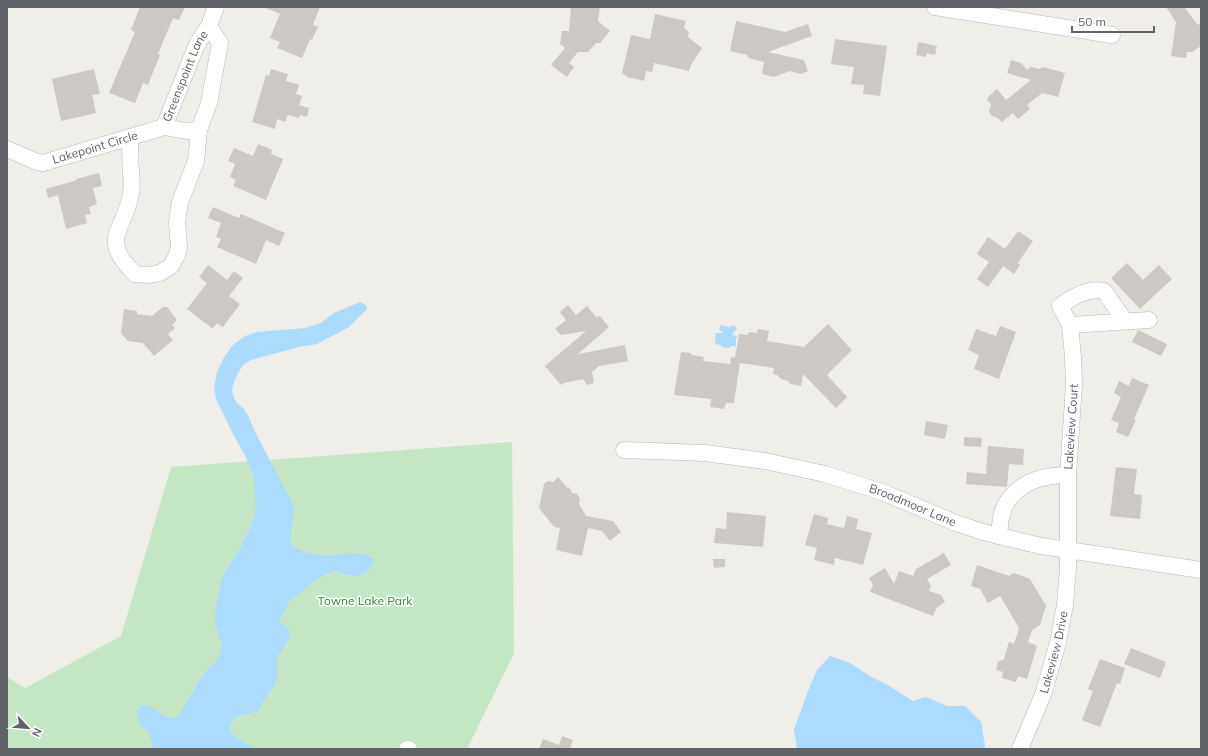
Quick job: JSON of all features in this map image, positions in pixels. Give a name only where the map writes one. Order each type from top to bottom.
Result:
[{"type":"street","name":"Greenspoint Lane","points":[[209,26],[220,43],[209,104],[199,130],[186,131],[164,127],[197,44],[209,26],[216,7]]},
{"type":"street","points":[[936,7],[1112,35]]},
{"type":"street","name":"Lakepoint Circle","points":[[7,149],[37,162],[43,163],[164,127]]},
{"type":"street","points":[[130,137],[132,191],[128,208],[116,237],[116,248],[123,262],[135,274],[148,275],[160,273],[171,266],[177,256],[179,247],[177,222],[180,202],[196,161],[199,130]]},
{"type":"street","name":"Lakeview Court","points":[[1069,550],[1068,476],[1074,385],[1073,357],[1070,325],[1060,306],[1074,296],[1099,290],[1104,291],[1125,321]]},
{"type":"street","points":[[1070,325],[1149,320]]},
{"type":"street","name":"Broadmoor Lane","points":[[624,450],[705,453],[765,461],[825,474],[882,492],[956,523],[999,536],[1040,546],[1201,570]]},
{"type":"street","points":[[999,536],[1000,522],[1009,498],[1021,487],[1045,477],[1055,475],[1068,476]]},
{"type":"street","name":"Lakeview Drive","points":[[1020,749],[1044,692],[1058,642],[1065,605],[1069,550]]},
{"type":"green space","name":"Towne Lake Park","points":[[512,442],[514,654],[467,749],[7,749],[7,677],[25,688],[121,636],[171,467]]},
{"type":"water","points":[[360,302],[366,305],[367,309],[349,327],[317,344],[299,347],[251,360],[243,365],[237,375],[232,392],[236,402],[244,409],[249,417],[254,430],[294,506],[290,542],[304,552],[330,555],[355,553],[364,554],[373,558],[373,564],[368,571],[359,576],[345,575],[334,571],[314,581],[290,600],[280,619],[280,622],[286,627],[290,636],[277,661],[276,683],[258,711],[237,717],[231,722],[231,731],[235,736],[255,749],[153,749],[151,738],[139,720],[137,708],[142,705],[148,705],[167,717],[173,718],[178,716],[202,676],[220,654],[222,646],[215,624],[216,607],[221,582],[242,545],[256,511],[254,479],[246,457],[216,399],[214,387],[217,372],[224,357],[233,345],[245,336],[257,332],[305,328],[321,323],[334,313]]},
{"type":"water","points":[[721,325],[729,327],[734,325],[737,328],[732,335],[738,336],[736,338],[736,347],[721,347],[721,345],[715,344],[716,333],[723,333],[719,329]]},
{"type":"water","points":[[830,656],[850,663],[913,701],[926,697],[947,706],[965,706],[981,722],[985,745],[984,749],[797,749],[794,729],[817,670]]},
{"type":"building","points":[[140,7],[185,7],[179,20],[173,18],[158,54],[160,55],[148,85],[143,83],[135,103],[109,93],[135,32],[131,30]]},
{"type":"building","points":[[263,7],[320,7],[313,25],[318,27],[312,40],[310,39],[302,58],[277,48],[280,42],[270,38],[280,14]]},
{"type":"building","points":[[571,7],[600,7],[598,21],[610,31],[600,43],[596,43],[588,52],[578,52],[569,63],[574,67],[567,77],[551,65],[565,48],[560,44],[562,31],[569,31]]},
{"type":"building","points":[[1166,7],[1184,7],[1197,24],[1201,25],[1201,46],[1192,52],[1187,52],[1186,58],[1171,56],[1176,22]]},
{"type":"building","points":[[655,14],[686,21],[684,28],[689,32],[688,37],[702,48],[691,65],[689,71],[654,63],[652,72],[646,71],[644,81],[628,77],[622,73],[631,35],[650,39]]},
{"type":"building","points":[[736,21],[785,32],[808,24],[812,36],[768,52],[804,60],[808,71],[801,74],[790,71],[774,77],[762,74],[764,62],[749,58],[747,55],[730,51]]},
{"type":"building","points":[[835,39],[887,46],[880,96],[863,94],[864,85],[851,84],[854,67],[831,64]]},
{"type":"building","points":[[918,42],[937,46],[935,55],[927,53],[926,57],[916,55]]},
{"type":"building","points":[[1011,60],[1021,63],[1027,70],[1031,67],[1039,69],[1043,67],[1065,73],[1058,97],[1042,93],[1027,105],[1030,109],[1018,119],[1013,113],[1002,122],[998,118],[992,116],[989,112],[991,104],[987,100],[988,97],[997,89],[1006,100],[1031,80],[1007,73]]},
{"type":"building","points":[[94,69],[100,94],[92,95],[96,113],[61,121],[52,79]]},
{"type":"building","points":[[271,69],[288,74],[286,81],[299,85],[296,94],[302,96],[299,105],[309,108],[307,117],[300,115],[299,118],[288,115],[285,122],[277,119],[275,129],[252,122],[266,75],[269,76]]},
{"type":"building","points":[[258,144],[272,150],[271,154],[283,159],[266,200],[233,186],[236,180],[230,177],[235,164],[228,161],[234,148],[253,156]]},
{"type":"building","points":[[99,173],[102,186],[93,188],[97,204],[89,207],[91,214],[85,215],[87,223],[66,229],[58,195],[48,198],[46,189]]},
{"type":"building","points":[[213,207],[239,218],[241,214],[285,233],[279,246],[266,240],[256,264],[217,247],[221,239],[216,237],[221,223],[208,218]]},
{"type":"building","points":[[1018,231],[1033,241],[1018,263],[1020,265],[1014,274],[1003,266],[988,287],[977,279],[989,262],[977,254],[988,237],[1005,249]]},
{"type":"building","points":[[1127,263],[1143,280],[1159,265],[1172,279],[1140,309],[1111,278]]},
{"type":"building","points":[[208,265],[227,280],[234,271],[243,278],[229,296],[240,304],[223,327],[217,323],[213,329],[187,309],[207,283],[199,277]]},
{"type":"building","points":[[568,305],[576,315],[587,306],[596,317],[600,316],[609,327],[578,354],[625,345],[628,361],[599,366],[592,372],[594,383],[587,385],[583,379],[561,385],[545,366],[586,331],[561,335],[555,329],[566,320],[560,312]]},
{"type":"building","points":[[163,307],[167,307],[177,320],[172,325],[175,328],[168,334],[173,340],[154,356],[143,343],[128,341],[121,333],[124,309],[137,311],[137,314],[152,316]]},
{"type":"building","points":[[828,324],[852,350],[827,375],[847,397],[836,408],[803,374],[801,386],[791,384],[773,374],[774,368],[740,363],[734,403],[726,403],[724,409],[710,407],[711,399],[674,395],[681,352],[704,357],[703,361],[730,364],[731,357],[735,358],[739,334],[748,335],[749,332],[757,333],[758,329],[769,331],[767,341],[804,347]]},
{"type":"building","points":[[1000,326],[1016,332],[999,379],[974,369],[979,355],[968,350],[976,329],[996,336]]},
{"type":"building","points":[[1138,330],[1167,344],[1161,356],[1132,342]]},
{"type":"building","points":[[1132,378],[1149,385],[1128,437],[1116,432],[1119,423],[1111,420],[1121,397],[1114,393],[1119,381],[1129,386]]},
{"type":"building","points":[[926,421],[948,425],[945,439],[924,435]]},
{"type":"building","points":[[964,437],[982,438],[981,447],[964,446]]},
{"type":"building","points":[[988,446],[1024,449],[1023,465],[1009,464],[1007,487],[966,484],[967,472],[986,474]]},
{"type":"building","points":[[1116,467],[1137,469],[1134,494],[1142,495],[1140,519],[1110,516]]},
{"type":"building","points":[[558,477],[567,488],[569,487],[572,493],[577,494],[580,499],[579,504],[586,516],[613,521],[621,532],[610,541],[602,531],[588,528],[582,556],[556,550],[560,528],[554,527],[539,508],[544,484],[548,481],[553,482]]},
{"type":"building","points":[[727,512],[766,516],[763,547],[714,543],[716,528],[726,529]]},
{"type":"building","points":[[814,514],[828,518],[827,524],[844,528],[847,516],[858,519],[856,529],[872,533],[863,565],[835,558],[834,565],[814,560],[817,548],[805,545]]},
{"type":"building","points":[[944,553],[951,565],[927,579],[931,586],[929,591],[941,595],[945,602],[937,607],[933,616],[870,592],[873,585],[869,578],[885,568],[894,584],[899,571],[913,576],[916,569]]},
{"type":"building","points":[[713,559],[725,559],[725,567],[714,568]]},
{"type":"building","points":[[977,565],[1009,576],[1014,573],[1030,579],[1046,606],[1040,625],[1032,630],[1028,642],[1037,646],[1027,679],[1018,676],[1016,682],[1002,678],[1003,672],[996,670],[998,662],[1004,659],[1009,642],[1014,644],[1019,628],[1000,596],[988,603],[980,589],[971,586]]},
{"type":"building","points":[[1131,648],[1166,662],[1160,678],[1124,664]]},
{"type":"building","points":[[1100,659],[1125,668],[1120,684],[1117,683],[1100,727],[1082,720],[1093,691],[1088,689]]},
{"type":"building","points":[[562,736],[573,740],[570,749],[539,749],[543,739],[559,745]]}]
